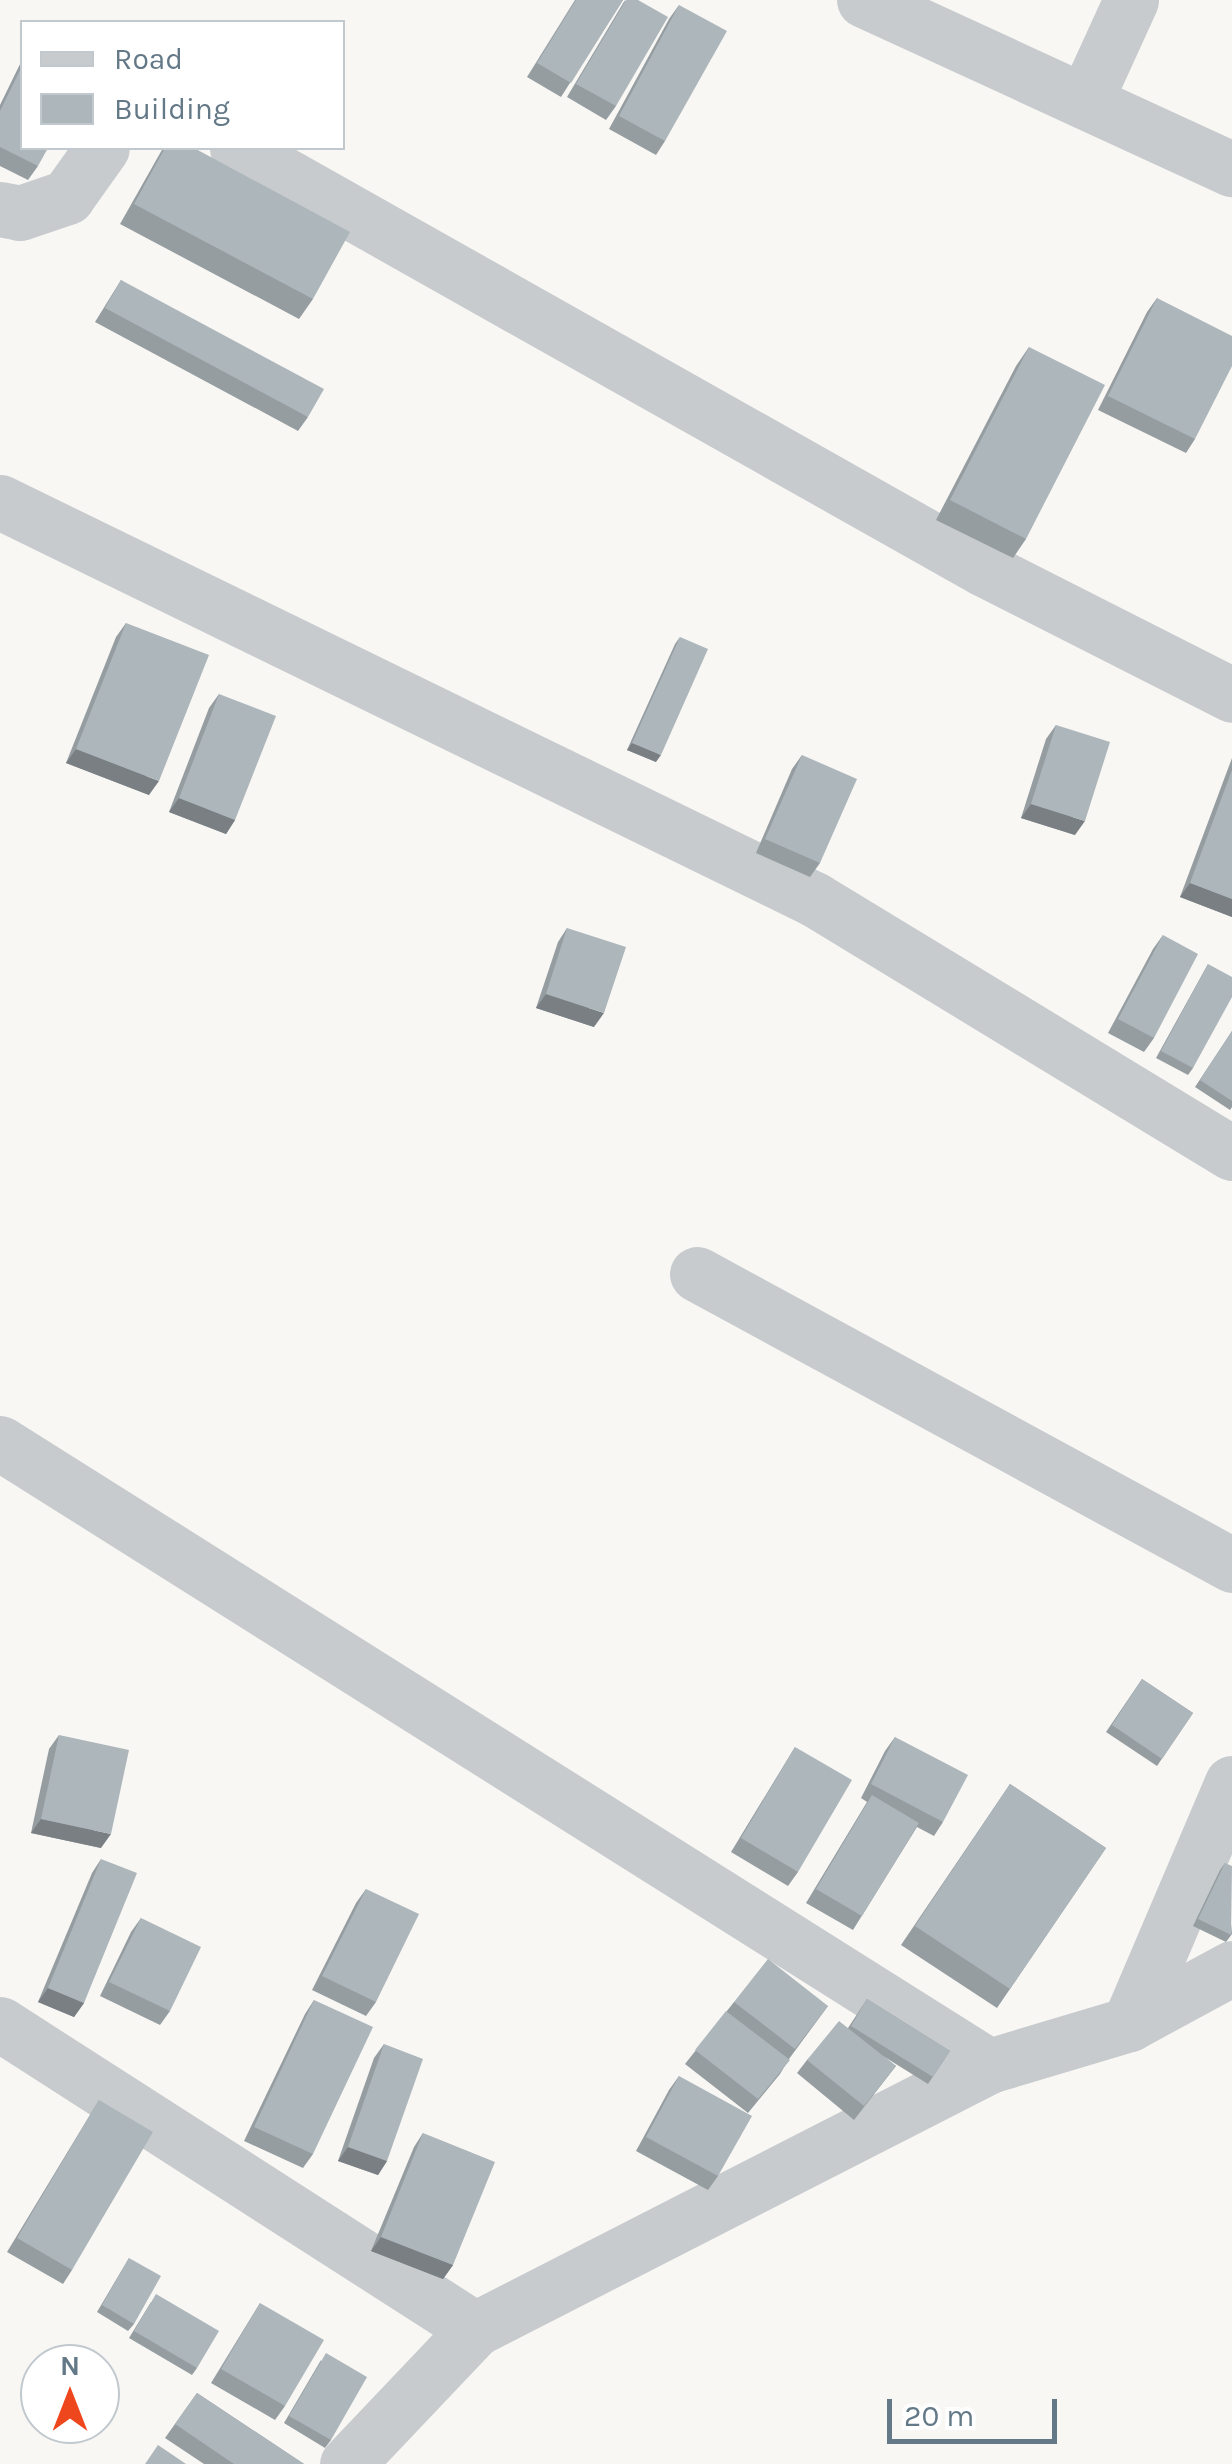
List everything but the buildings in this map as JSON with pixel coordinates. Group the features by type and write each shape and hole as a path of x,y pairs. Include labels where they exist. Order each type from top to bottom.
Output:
{"street":[{"path":"864,0 1232,169"},
{"path":"1085,101 1131,0"},
{"path":"0,209 20,214 67,197 101,150"},
{"path":"241,150 984,569 1232,695"},
{"path":"0,502 814,899 1232,1153"},
{"path":"697,1274 1232,1566"},
{"path":"0,1443 990,2066"},
{"path":"1129,2024 1232,1782"},
{"path":"348,2464 475,2329 990,2066 1129,2024 1232,1968"},
{"path":"0,2024 475,2329"}]}
